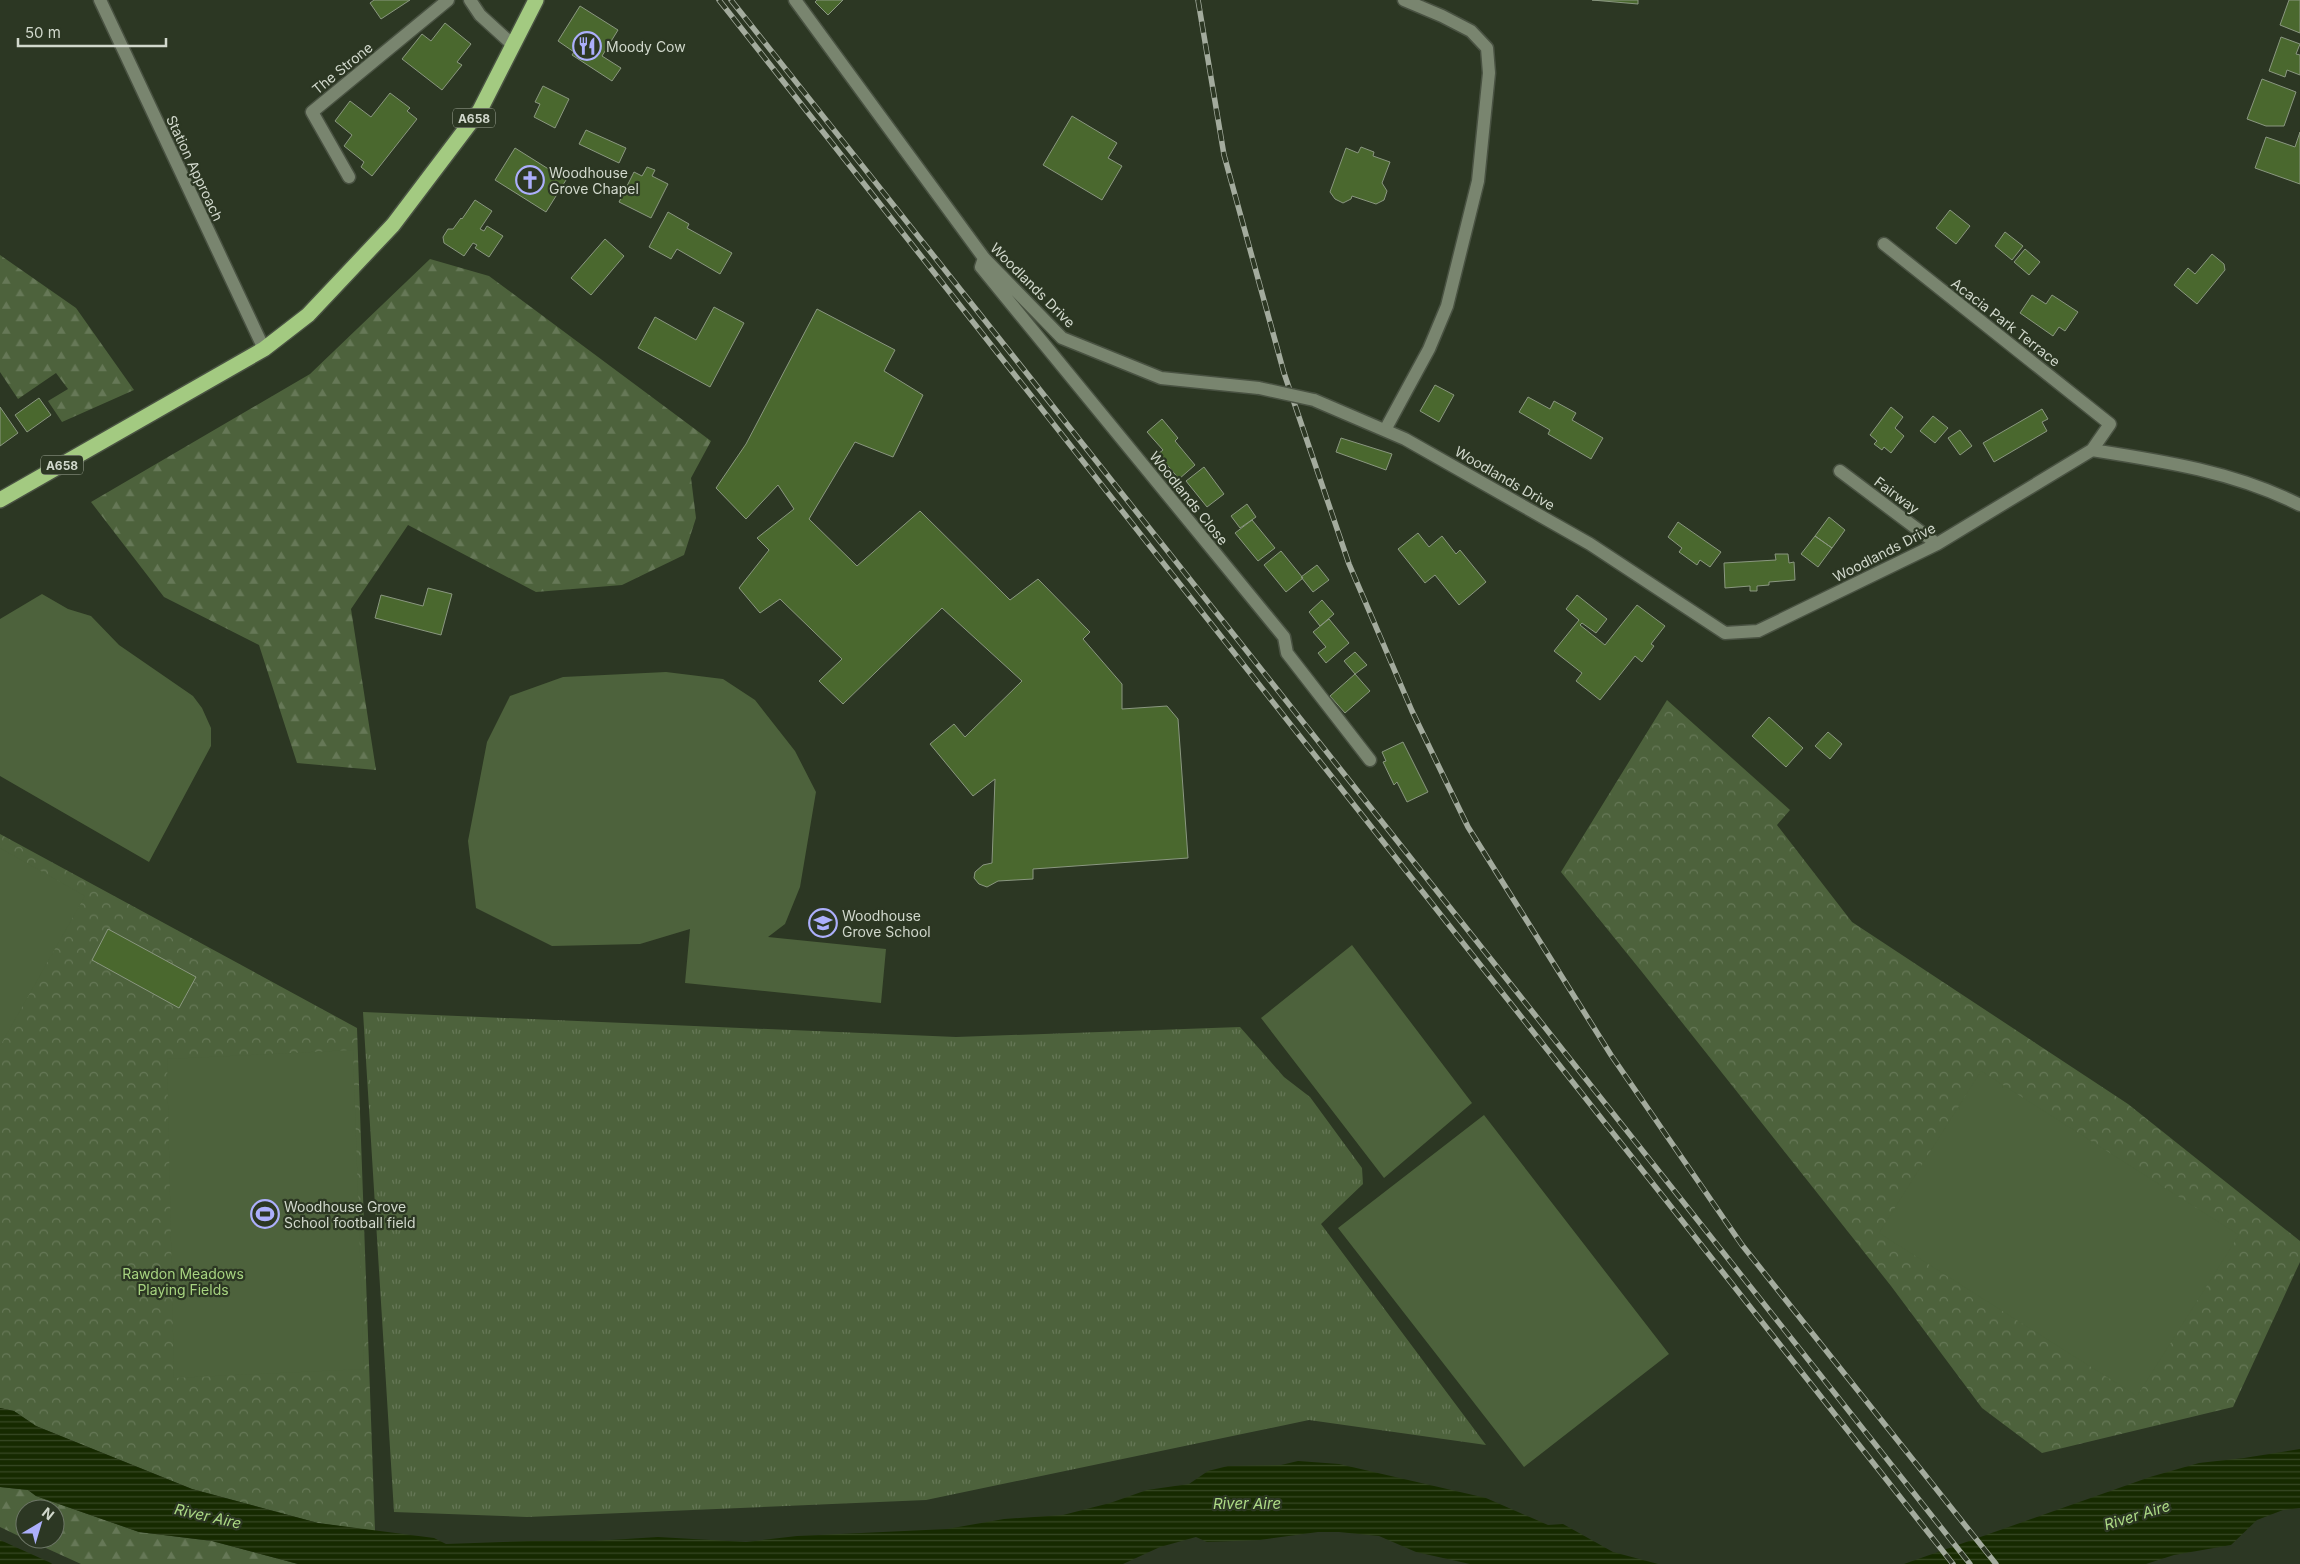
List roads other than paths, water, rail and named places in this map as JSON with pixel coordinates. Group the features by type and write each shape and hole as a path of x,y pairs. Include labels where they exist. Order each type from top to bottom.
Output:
{"highway":[{"name":"A658","path":"0,500 264,349 308,315 393,225 480,110 536,0"}],"street":[{"name":"Station Approach","path":"100,0 264,349"},
{"name":"The Strone","path":"349,177 312,112 448,0"},
{"path":"470,0 480,15 513,45"},
{"name":"Woodlands Drive","path":"796,0 984,258 1062,338 1161,378 1259,388 1314,400 1385,430 1405,439 1590,544 1725,633 1758,631 1937,544 2092,450"},
{"path":"1385,430 1429,349 1447,306 1478,181 1489,73 1486,48 1471,30 1404,0"},
{"name":"Acacia Park Terrace","path":"1884,244 2110,424 2092,450"},
{"name":"Woodlands Close","path":"984,258 981,267 1284,637 1287,653 1370,760"},
{"path":"2092,450 2189,465 2282,496 2300,505"},
{"name":"Fairway","path":"1840,471 1937,544"}],"water":[{"name":"River Aire","path":"0,1408 14,1411 36,1426 192,1489 318,1523 434,1538 446,1544 594,1541 658,1537 746,1542 797,1536 947,1529 1004,1519 1063,1515 1110,1503 1147,1490 1189,1484 1208,1471 1228,1466 1281,1465 1298,1461 1339,1464 1486,1498 1548,1525 1563,1524 1613,1552 1658,1564 1470,1564 1416,1552 1379,1536 1318,1532 1260,1540 1207,1542 1196,1537 1160,1547 1123,1564 298,1564 212,1541 139,1532 65,1506 65,1499 45,1499 28,1490 0,1487"},
{"name":"River Aire","path":"2300,1449 2300,1508 2283,1510 2257,1520 2231,1545 2174,1555 2146,1564 1904,1564 2150,1477 2199,1463"},
{"path":"0,1540 15,1547 15,1549 20,1549 52,1564 0,1564"}],"railway":[{"path":"719,0 1953,1564"},
{"path":"731,0 1970,1564"},
{"path":"1198,0 1224,155 1284,373 1349,564 1412,711 1468,827 1611,1055 1742,1245 1996,1564"}],"place":[{"name":"Moody Cow","path":"587,46"},
{"name":"Woodhouse Grove Chapel","path":"530,180"},
{"name":"Woodhouse Grove School","path":"823,923"},
{"name":"Woodhouse Grove School football field","path":"265,1214"}],"park label":[{"name":"Rawdon Meadows Playing Fields","path":"183,1282"}]}
